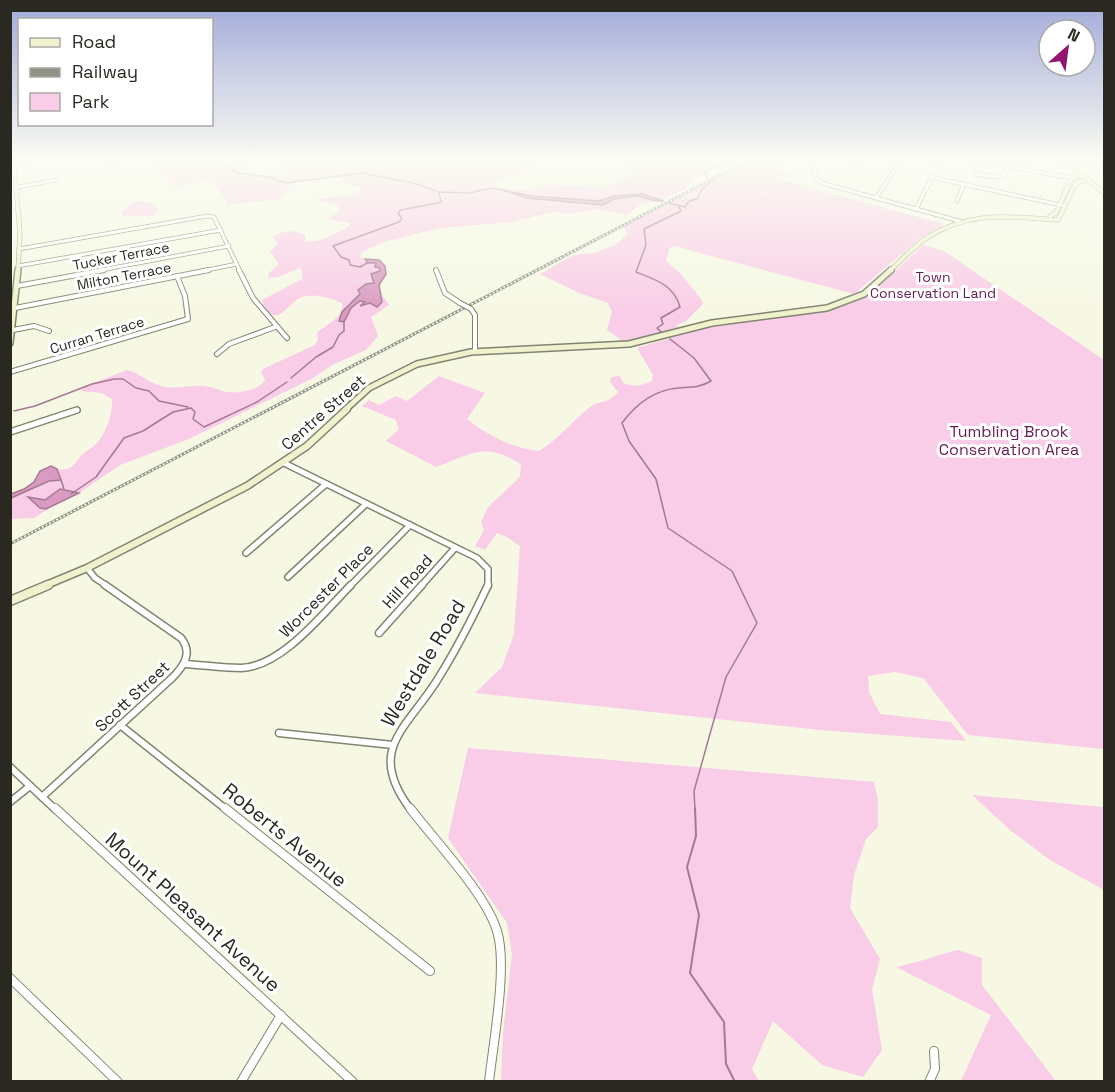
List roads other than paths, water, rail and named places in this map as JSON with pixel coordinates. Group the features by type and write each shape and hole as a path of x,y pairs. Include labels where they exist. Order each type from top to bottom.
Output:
{"main road":[{"path":"10,343 18,279 19,212"},
{"path":"1050,218 1056,212"},
{"name":"Centre Street","path":"10,601 87,568 235,493 284,463 316,438 356,399 381,381 426,361 475,352 629,344 707,324 816,310 867,292 928,237 959,221 983,217 1058,220 1062,212"}],"street":[{"path":"929,212 959,221"},
{"path":"10,249 211,216 216,220 254,298 275,327 287,338"},
{"path":"18,266 221,230"},
{"name":"Tucker Terrace","path":"17,286 229,246"},
{"name":"Milton Terrace","path":"15,308 237,264"},
{"path":"436,269 445,293 471,309 475,315 475,352"},
{"name":"Curran Terrace","path":"10,372 190,318 186,296 177,276"},
{"path":"10,280 18,279"},
{"path":"13,330 34,326 49,331"},
{"path":"217,354 229,344 275,327"},
{"path":"10,432 77,410"},
{"name":"Westdale Road","path":"284,463 486,564 490,571 489,583 436,682 405,721 393,745 391,768 397,789 482,901 498,933 501,970 489,1082"},
{"path":"246,553 326,484"},
{"path":"288,577 366,504"},
{"name":"Worcester Place","path":"184,664 242,668 254,666 279,654 300,637 410,525"},
{"name":"Hill Road","path":"379,633 455,548"},
{"name":"Scott Street","path":"42,797 184,664 188,650 181,638 95,578 87,568"},
{"name":"Roberts Avenue","path":"120,725 430,971"},
{"path":"279,733 393,745"},
{"name":"Mount Pleasant Avenue","path":"10,767 353,1082"},
{"path":"10,802 30,786"},
{"path":"10,978 118,1082"},
{"path":"241,1082 280,1015"},
{"path":"929,1082 936,1069 934,1051"}],"waterway":[{"path":"367,263 360,267 350,265 349,260 341,257 333,246 399,222 402,219 399,212"},
{"path":"662,333 657,328 663,324 661,318 680,307 669,288 636,272 646,245 644,229 679,212"},
{"path":"291,378 316,357 333,347 339,335 344,331 344,321"},
{"path":"670,339 694,358 711,381 699,386 669,389 653,395 633,410 622,423 629,441 656,479 668,528 732,571 757,623 726,677 694,791 695,810"},
{"path":"14,411 35,406 92,384 114,379 123,379 136,388 149,391 159,401 188,407"},
{"path":"71,494 96,477 124,438 143,431 173,412 191,408 195,412 193,419 204,427 257,402 287,382"},
{"path":"61,480 64,489"},
{"path":"695,808 696,836 687,867 699,915 690,973 724,1022 726,1064 735,1082"}],"railway":[{"path":"10,544 649,212"}],"park label":[{"name":"Town Conservation Land","path":"933,286"},
{"name":"Tumbling Brook Conservation Area","path":"1009,440"}]}
